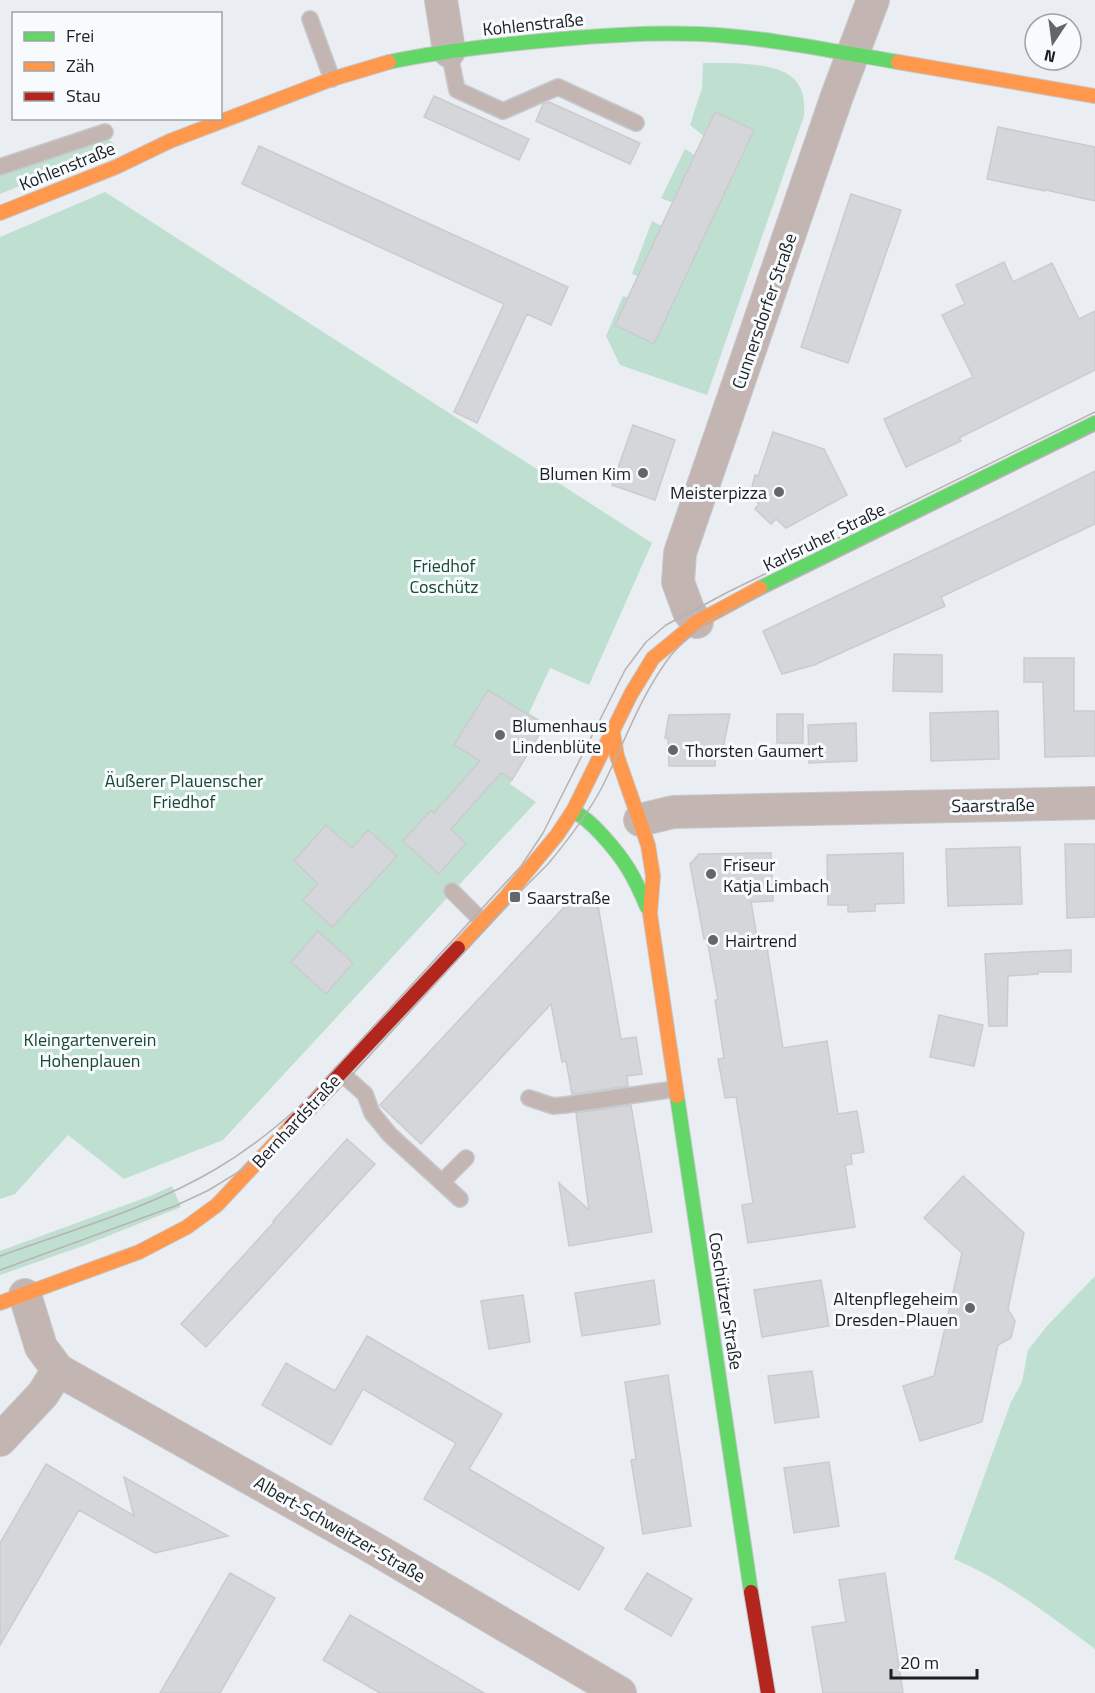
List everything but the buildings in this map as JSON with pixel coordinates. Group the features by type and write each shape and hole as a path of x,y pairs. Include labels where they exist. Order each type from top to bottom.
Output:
{"street":[{"path":"441,0 449,51"},
{"name":"Cunnersdorfer Straße","path":"697,622 689,612 678,582 680,553 851,54 873,0"},
{"name":"Kohlenstraße","path":"0,213 116,167 170,141 332,79 391,62 449,51 523,42 612,35 698,34 770,40 1095,96"},
{"name":"Karlsruher Straße","path":"613,733 631,694 653,658 697,622 752,592 1095,423"},
{"name":"Bernhardstraße","path":"57,1370 13,1299 171,1239 200,1221 217,1206 483,921 557,835 573,811 613,733"},
{"name":"Coschützer Straße","path":"613,733 616,756 648,845 653,876 650,914 768,1693"},
{"name":"Saarstraße","path":"640,820 673,812 1095,803"},
{"name":"Coschützer Straße","path":"573,811 585,817 623,858 635,878 650,914"},
{"path":"0,1440 43,1394 57,1370"},
{"name":"Albert-Schweitzer-Straße","path":"57,1370 360,1540 620,1693"}],"lane":[{"path":"310,19 332,79"},
{"path":"449,51 457,90 503,111 558,87 636,123"},
{"path":"0,167 105,132"},
{"path":"452,891 483,921"},
{"path":"341,1073 365,1094 372,1113 390,1135 460,1199"},
{"path":"529,1098 554,1106 675,1089"},
{"path":"442,1182 466,1158"}],"green space":[{"path":"703,63 752,64 778,69 788,74 798,84 804,106 804,116 707,395 620,365 606,336 623,296 628,298 615,325 653,343 704,136 690,125 702,88"},
{"path":"109,140 117,146 0,194 0,171 38,163"},
{"path":"685,149 695,155 673,203 661,198"},
{"path":"105,192 652,543 589,685 550,668 529,713 546,724 510,784 536,802 223,1140 124,1179 68,1135 15,1194 0,1199 0,237"},
{"path":"652,221 662,226 638,276 632,274"},
{"path":"172,1186 181,1207 83,1246 0,1275 0,1251"},
{"path":"1095,1276 1095,1649 1010,1588 954,1559 1011,1402 1022,1382 1028,1350 1046,1327"}],"tram line":[{"path":"0,1256 138,1207 191,1183 250,1146 303,1103 521,866 543,833 625,670 646,642 666,625 728,592 1095,412"},
{"path":"0,1270 175,1206 209,1190 261,1158 311,1118 563,846 601,789 656,677 675,651 708,621 1095,431"}],"traffic: fast":[{"path":"389,62 519,43 665,33 749,38 898,62"},
{"path":"760,588 1095,423"},
{"path":"573,811 592,825 617,852 633,877 647,907"},
{"path":"677,1096 751,1592"}],"traffic: slow":[{"path":"0,213 116,167 170,141 332,79 389,62"},
{"path":"898,62 1095,96"},
{"path":"458,948 505,898 557,835 573,811 631,694 653,658 697,622 760,588"},
{"path":"613,733 617,756 648,845 653,876 650,914 677,1096"},
{"path":"0,1303 139,1252 187,1227 217,1205 291,1126"}],"traffic: jam":[{"path":"291,1126 458,948"},
{"path":"751,1592 768,1693"}],"place":[{"name":"Blumen Kim","path":"643,473"},
{"name":"Meisterpizza","path":"779,492"},
{"name":"Blumenhaus Lindenblüte","path":"500,735"},
{"name":"Thorsten Gaumert","path":"673,750"},
{"name":"Friseur Katja Limbach","path":"711,874"},
{"name":"Saarstraße","path":"515,897"},
{"name":"Hairtrend","path":"713,940"},
{"name":"Altenpflegeheim Dresden-Plauen","path":"970,1308"}],"park label":[{"name":"Friedhof Coschütz","path":"444,575"},
{"name":"Äußerer Plauenscher Friedhof","path":"184,790"},
{"name":"Kleingartenverein Hohenplauen","path":"90,1049"}]}
